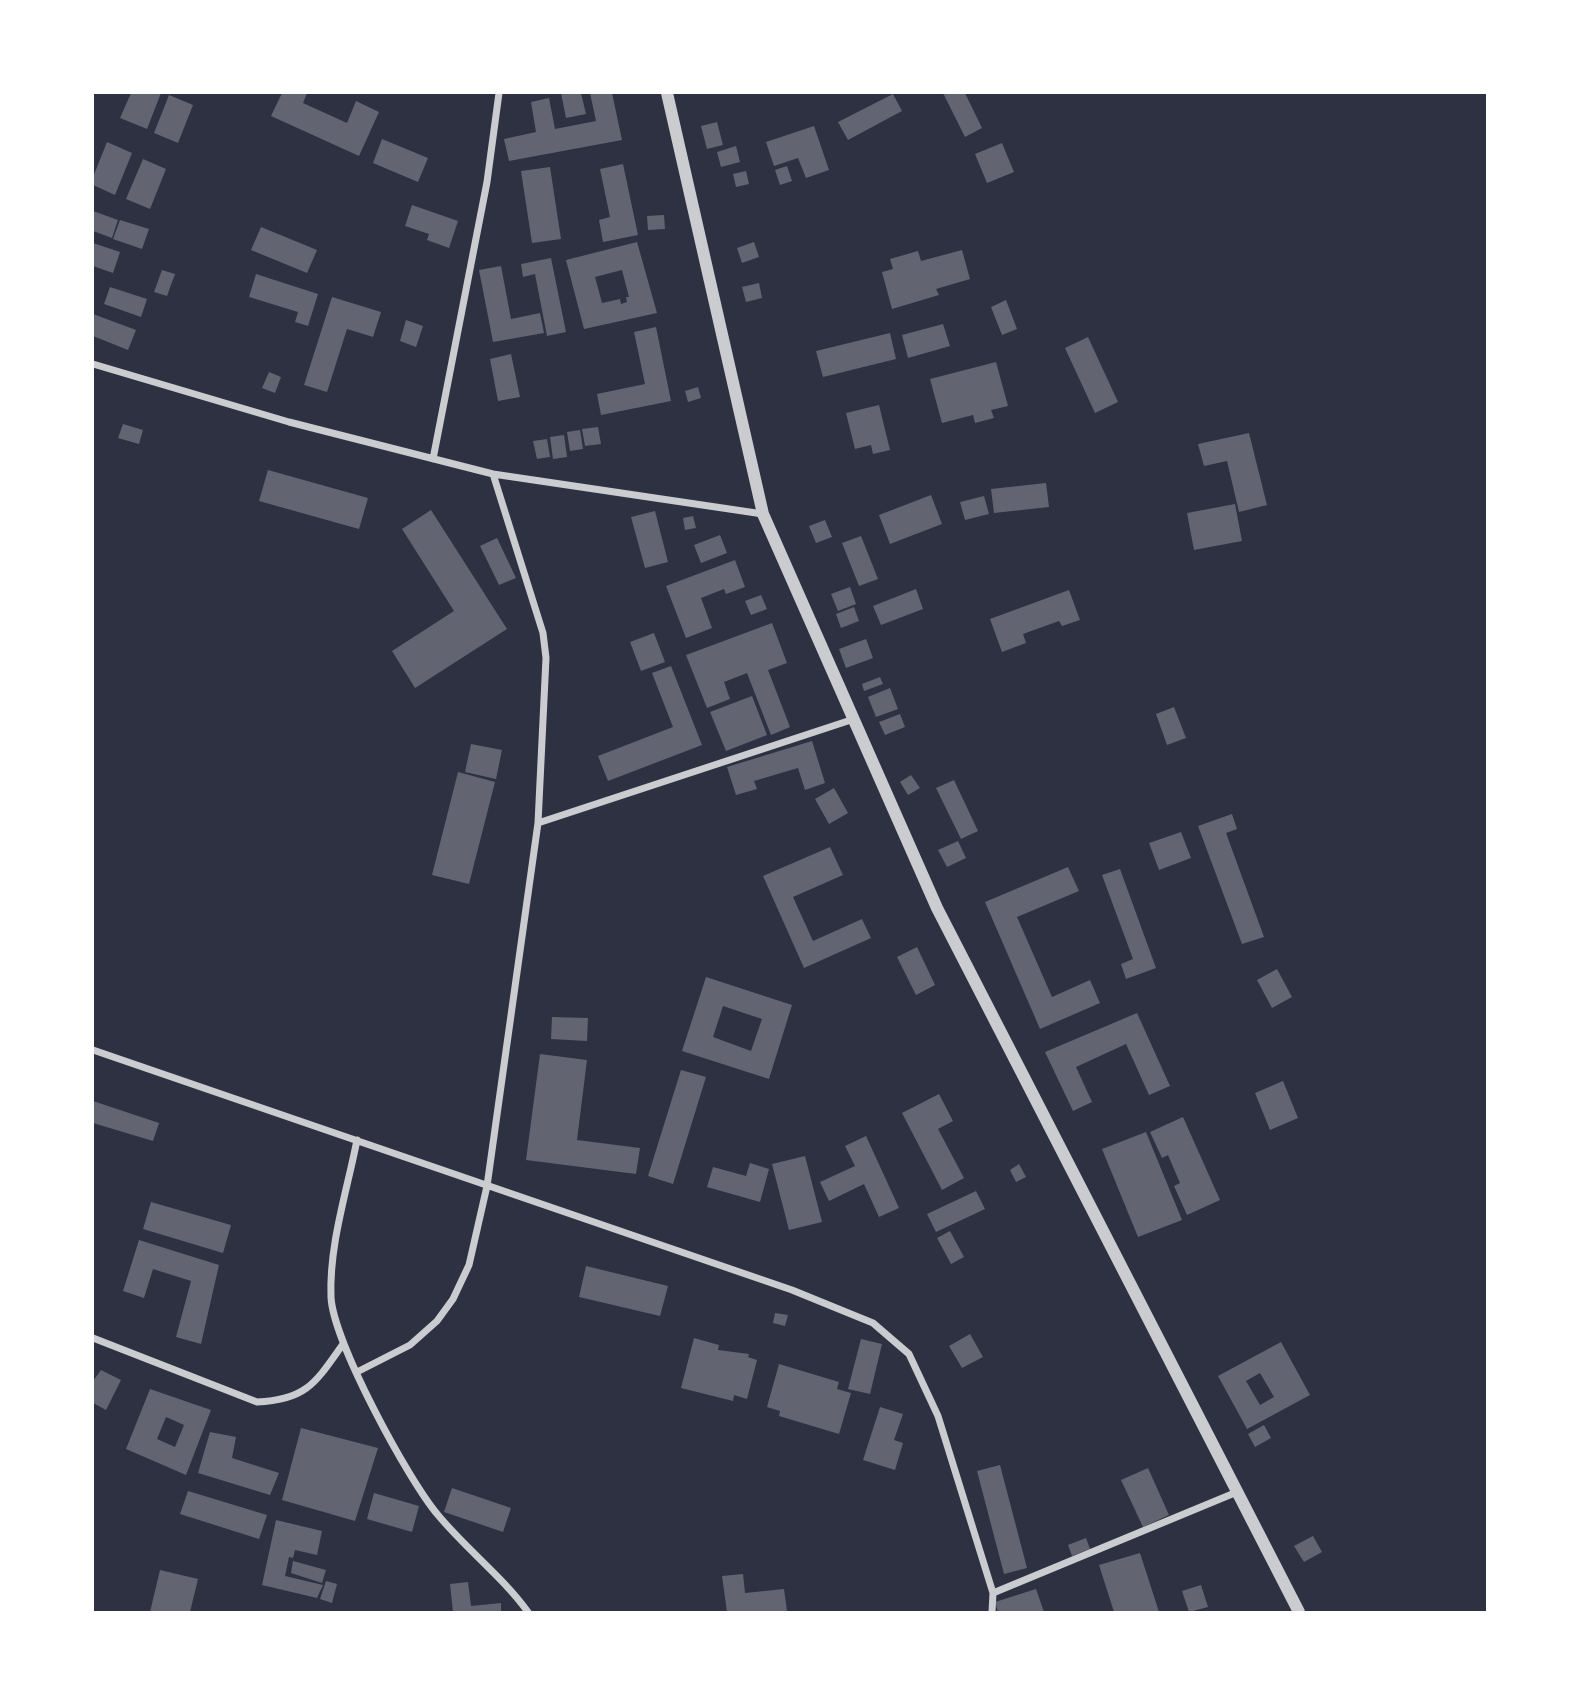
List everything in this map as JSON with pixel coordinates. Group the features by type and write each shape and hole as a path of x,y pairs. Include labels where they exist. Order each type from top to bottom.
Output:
{"street":[{"path":"433,458 487,181 499,93"},
{"path":"667,93 763,514 937,908 1299,1612"},
{"path":"93,364 289,422 493,474 763,514"},
{"path":"358,1372 410,1345 437,1321 453,1299 469,1265 487,1186 538,822 546,670 543,633 493,474"},
{"path":"538,822 853,719"},
{"path":"93,1050 792,1290 873,1323 909,1354 938,1416 993,1593 992,1612"},
{"path":"357,1140 335,1245 331,1298 343,1343 415,1486 438,1516 528,1612"},
{"path":"93,1338 257,1402 283,1401 303,1393 315,1383 343,1343"},
{"path":"993,1593 1237,1492"}],"building":[{"path":"131,93 161,93 147,129 120,118"},
{"path":"282,93 307,93 303,103 347,123 356,101 379,112 359,156 271,116"},
{"path":"561,93 581,93 586,114 566,118"},
{"path":"590,93 612,93 622,140 509,161 504,139 536,132 531,102 549,98 555,129 596,121"},
{"path":"943,93 965,93 982,128 965,137"},
{"path":"893,94 902,111 848,140 838,122"},
{"path":"169,95 193,105 178,143 154,133"},
{"path":"717,122 723,145 707,149 701,126"},
{"path":"814,126 829,170 806,178 798,158 774,166 766,142"},
{"path":"382,139 428,158 418,182 373,163"},
{"path":"107,142 132,153 115,195 93,185 93,177"},
{"path":"1002,143 1014,172 987,183 975,154"},
{"path":"736,146 740,162 721,167 717,152"},
{"path":"143,159 166,169 150,209 126,199"},
{"path":"623,164 638,235 603,242 599,220 610,217 600,169"},
{"path":"787,166 792,181 780,185 775,170"},
{"path":"550,167 561,239 532,243 521,171"},
{"path":"746,171 749,184 736,187 733,174"},
{"path":"412,205 458,221 449,248 427,240 429,234 405,226"},
{"path":"93,211 118,220 112,238 93,231"},
{"path":"664,215 665,229 648,230 647,216"},
{"path":"120,220 149,229 142,249 113,239"},
{"path":"261,227 317,250 307,273 251,250"},
{"path":"637,242 657,313 584,329 566,260","holes":["622,270 629,297 626,297 627,302 621,304 620,299 602,303 595,277"]},
{"path":"754,242 759,257 742,263 737,248"},
{"path":"93,243 120,252 113,273 93,266"},
{"path":"962,250 970,279 936,289 939,295 892,309 882,272 893,269 890,259 918,251 921,261"},
{"path":"551,258 566,332 547,336 535,274 523,277 521,264"},
{"path":"501,266 511,319 540,313 544,333 493,342 479,270"},
{"path":"162,270 175,274 167,296 154,292"},
{"path":"256,274 318,294 308,326 295,322 298,312 249,297"},
{"path":"759,283 762,298 746,302 742,287"},
{"path":"110,287 147,299 141,317 104,304"},
{"path":"332,297 381,312 373,337 347,329 327,392 304,385"},
{"path":"1006,300 1017,329 1002,335 991,307"},
{"path":"93,314 136,330 128,350 93,336"},
{"path":"406,320 423,326 416,347 400,341"},
{"path":"943,324 950,346 908,358 902,335"},
{"path":"656,327 671,401 601,415 597,394 645,384 634,332"},
{"path":"890,333 896,359 823,377 816,351"},
{"path":"1088,337 1118,402 1095,413 1065,348"},
{"path":"511,354 520,397 498,401 490,359"},
{"path":"996,362 1008,406 991,410 994,418 975,423 973,415 942,423 930,379"},
{"path":"269,372 281,377 275,393 262,388"},
{"path":"698,387 701,398 688,402 685,391"},
{"path":"879,405 890,450 873,454 871,445 855,449 846,413"},
{"path":"123,424 143,430 139,444 118,438"},
{"path":"598,427 601,444 585,446 582,429"},
{"path":"580,430 583,449 570,451 567,432"},
{"path":"1249,433 1267,505 1239,512 1227,461 1204,466 1198,444"},
{"path":"564,435 567,457 553,459 550,437"},
{"path":"547,439 550,457 537,459 533,441"},
{"path":"268,470 368,498 359,529 259,501"},
{"path":"1046,483 1049,507 994,513 991,489"},
{"path":"931,495 942,524 890,544 879,515"},
{"path":"984,496 989,514 965,520 960,502"},
{"path":"1235,504 1242,541 1194,550 1187,513"},
{"path":"431,510 507,629 415,688 392,651 454,611 402,529"},
{"path":"655,511 668,562 645,568 631,517"},
{"path":"693,516 696,528 685,530 683,518"},
{"path":"825,520 832,537 816,543 809,526"},
{"path":"720,535 727,553 701,563 694,545"},
{"path":"861,536 878,579 859,586 842,543"},
{"path":"497,538 516,578 499,585 480,546"},
{"path":"735,560 745,587 726,594 724,589 701,598 712,628 686,638 666,586"},
{"path":"850,587 856,604 838,611 831,594"},
{"path":"916,589 923,609 881,625 873,606"},
{"path":"1069,590 1080,620 1062,626 1059,621 1023,634 1026,643 1002,652 990,619"},
{"path":"761,595 767,609 751,615 745,601"},
{"path":"854,607 859,621 841,628 836,614"},
{"path":"772,623 787,663 768,670 790,727 771,735 747,673 724,682 730,699 707,708 686,655"},
{"path":"654,633 665,662 641,671 630,642"},
{"path":"866,639 873,658 846,668 839,649"},
{"path":"671,666 702,745 608,781 598,756 673,727 652,673"},
{"path":"880,677 883,684 864,691 862,684"},
{"path":"890,688 898,709 876,717 868,697"},
{"path":"752,696 767,735 726,751 710,712"},
{"path":"1174,707 1186,738 1167,745 1156,714"},
{"path":"900,714 905,727 885,735 879,722"},
{"path":"812,741 825,783 805,790 798,768 754,781 757,789 736,795 727,767"},
{"path":"471,744 502,750 496,779 465,772"},
{"path":"458,772 495,782 469,884 432,875"},
{"path":"911,775 920,788 908,795 900,782"},
{"path":"954,780 978,831 961,839 936,788"},
{"path":"834,788 848,813 829,824 815,799"},
{"path":"1232,814 1237,829 1226,833 1264,937 1242,944 1198,826"},
{"path":"1181,832 1191,858 1159,870 1149,843"},
{"path":"958,841 966,858 947,867 938,850"},
{"path":"830,847 843,875 793,897 813,941 862,919 871,938 804,968 763,876"},
{"path":"1068,867 1079,891 1017,917 1052,997 1090,980 1100,1003 1040,1029 985,902"},
{"path":"1120,869 1156,968 1126,979 1121,964 1133,959 1102,875"},
{"path":"917,947 935,985 916,995 897,957"},
{"path":"1277,969 1292,997 1272,1008 1257,980"},
{"path":"706,977 792,1005 769,1079 682,1051","holes":["723,1006 762,1019 751,1051 713,1037"]},
{"path":"1137,1013 1170,1086 1149,1095 1126,1044 1076,1067 1092,1102 1073,1111 1045,1052"},
{"path":"552,1017 588,1018 587,1041 551,1039"},
{"path":"540,1054 587,1060 577,1140 640,1148 636,1174 526,1160"},
{"path":"681,1070 706,1077 673,1184 648,1176"},
{"path":"1283,1081 1298,1118 1270,1130 1255,1093"},
{"path":"939,1094 953,1121 938,1129 964,1178 942,1190 902,1113"},
{"path":"93,1101 159,1123 153,1141 93,1123"},
{"path":"1183,1117 1220,1200 1187,1215 1174,1186 1180,1183 1168,1155 1162,1158 1150,1132"},
{"path":"1146,1132 1182,1220 1138,1237 1102,1149"},
{"path":"866,1136 899,1208 879,1217 864,1184 829,1201 820,1182 855,1166 845,1146"},
{"path":"805,1156 822,1222 789,1230 772,1164"},
{"path":"750,1163 769,1169 760,1202 707,1187 713,1167 746,1176"},
{"path":"1019,1164 1026,1177 1016,1182 1010,1170"},
{"path":"976,1191 985,1209 936,1232 927,1214"},
{"path":"151,1202 231,1225 223,1253 143,1229"},
{"path":"950,1231 964,1257 951,1264 937,1238"},
{"path":"139,1240 219,1265 201,1344 176,1337 191,1281 153,1269 144,1298 123,1291"},
{"path":"586,1266 668,1286 660,1316 579,1297"},
{"path":"775,1313 788,1315 785,1326 773,1323"},
{"path":"970,1334 983,1357 962,1368 949,1346"},
{"path":"694,1338 719,1345 718,1350 749,1354 748,1357 757,1360 747,1399 734,1395 733,1401 681,1388"},
{"path":"861,1339 882,1344 870,1394 848,1389"},
{"path":"1281,1342 1310,1395 1247,1429 1218,1376","holes":["1260,1373 1274,1397 1260,1405 1246,1381"]},
{"path":"779,1364 839,1382 837,1389 851,1393 839,1434 779,1416 780,1411 767,1407"},
{"path":"101,1370 121,1380 106,1410 93,1403 93,1381"},
{"path":"150,1389 211,1410 186,1475 126,1449","holes":["166,1417 184,1425 175,1447 157,1439"]},
{"path":"880,1407 903,1414 894,1440 903,1443 895,1470 863,1460"},
{"path":"1264,1425 1271,1438 1255,1447 1248,1434"},
{"path":"301,1428 378,1448 355,1521 282,1500"},
{"path":"210,1432 236,1437 232,1458 279,1473 270,1495 198,1473"},
{"path":"1000,1465 1027,1568 1004,1574 977,1471"},
{"path":"1148,1468 1169,1515 1143,1527 1121,1480"},
{"path":"452,1488 511,1508 503,1532 444,1512"},
{"path":"188,1491 267,1515 259,1539 180,1514"},
{"path":"374,1493 419,1506 412,1532 367,1519"},
{"path":"276,1520 322,1531 317,1555 295,1550 293,1558 289,1557 285,1576 323,1585 317,1598 262,1585"},
{"path":"1313,1536 1322,1552 1304,1562 1294,1546"},
{"path":"1086,1538 1090,1549 1072,1556 1068,1545"},
{"path":"1140,1553 1159,1612 1114,1612 1099,1565"},
{"path":"293,1561 326,1570 322,1583 291,1573"},
{"path":"160,1570 198,1579 190,1612 150,1612"},
{"path":"743,1574 745,1593 784,1589 787,1611 727,1612 722,1576"},
{"path":"326,1581 337,1584 332,1603 320,1599"},
{"path":"468,1582 471,1606 501,1603 501,1612 453,1612 450,1584"},
{"path":"1201,1585 1208,1607 1189,1612 1182,1591"},
{"path":"1036,1589 1044,1612 998,1612 995,1602"}]}
